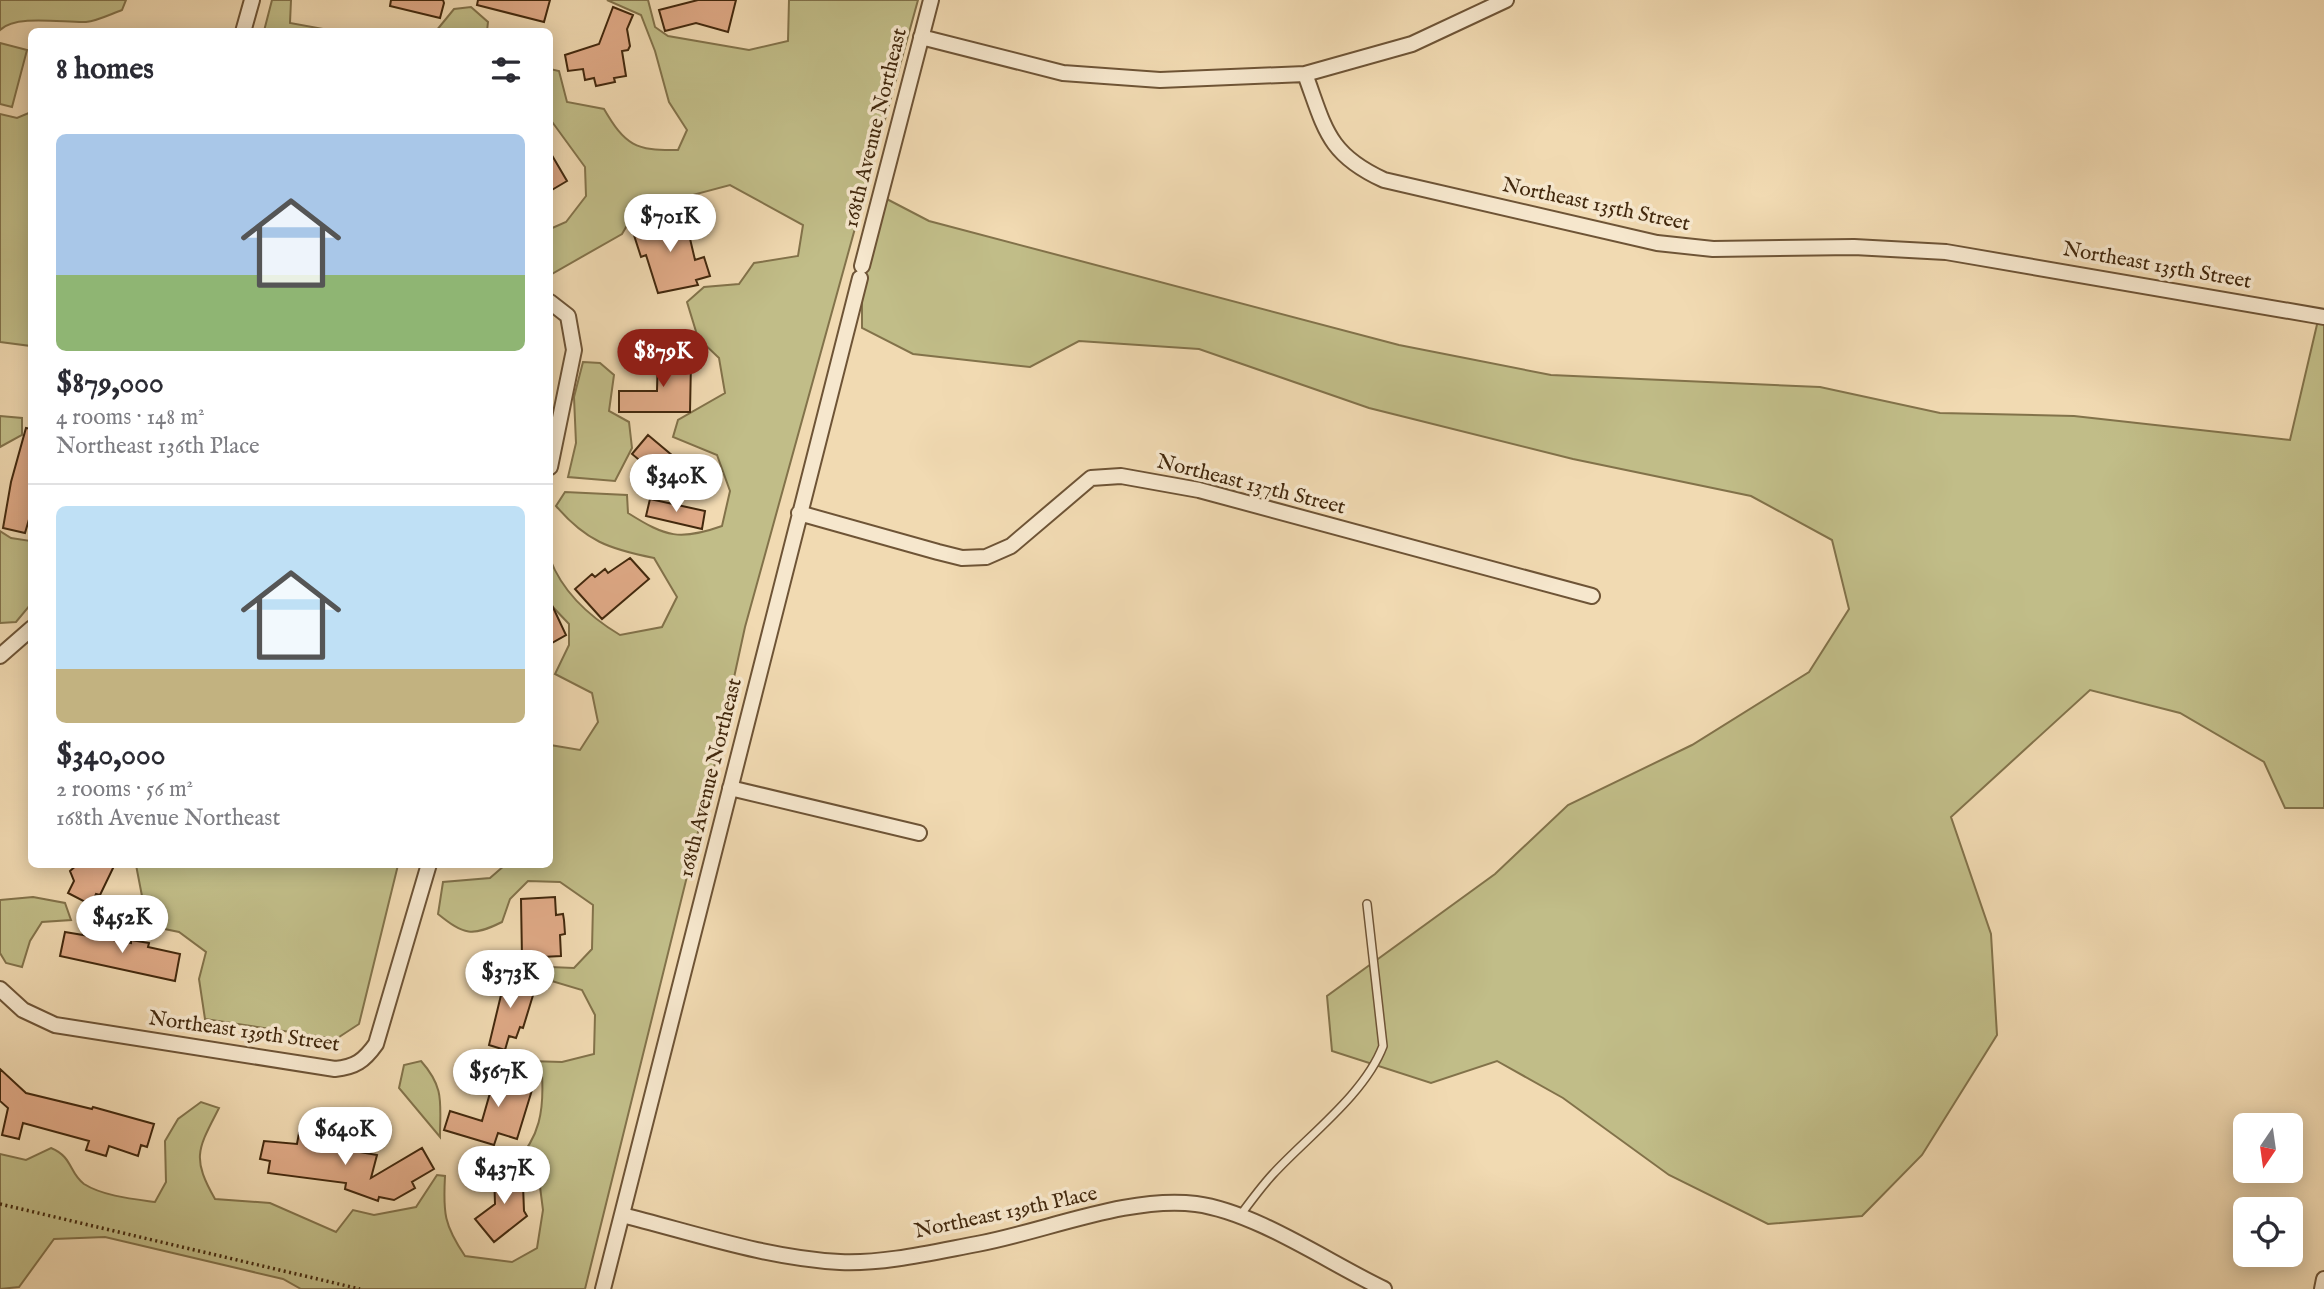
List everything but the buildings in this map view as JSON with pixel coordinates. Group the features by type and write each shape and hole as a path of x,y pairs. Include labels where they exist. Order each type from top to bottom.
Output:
{"street":[{"path":"244,28 252,0"},
{"name":"168th Avenue Northeast","path":"603,1289 931,0"},
{"path":"921,37 1063,73 1160,80 1305,74 1412,44 1506,0"},
{"name":"Northeast 135th Street","path":"1305,74 1328,135 1342,155 1360,169 1384,180 1657,243 1713,249 1854,247 1946,252 2324,317"},
{"path":"553,304 568,316 574,350 553,452"},
{"name":"Northeast 137th Street","path":"799,513 962,558 986,557 1011,546 1091,478 1121,477 1199,489 1592,596"},
{"path":"0,656 28,632"},
{"path":"730,788 919,833"},
{"name":"Northeast 139th Street","path":"1,991 23,1010 55,1025 335,1069 354,1067 367,1057 376,1044 428,868"},
{"name":"Northeast 139th Place","path":"622,1215 793,1258 844,1262 979,1244 1092,1216 1157,1204 1197,1204 1257,1223 1384,1289"},
{"path":"2322,1289 2324,1279"}],"lane":[{"path":"1239,1217 1271,1176 1362,1083 1377,1062 1382,1046 1367,904"}],"path":[{"path":"0,1204 360,1289"}],"shaded area":[{"path":"0,0 126,0 122,10 99,19 77,22 17,22 0,30"},
{"path":"272,0 291,0 290,23 318,28 265,28"},
{"path":"607,0 648,0 655,27 668,36 749,50 788,41 789,0 918,0 745,627 718,751 585,1289 301,1289 283,1279 105,1237 54,1239 19,1287 0,1289 0,1154 26,1160 51,1148 67,1160 84,1184 118,1196 155,1202 166,1182 165,1141 178,1119 201,1102 219,1108 200,1153 203,1173 215,1199 270,1203 336,1232 353,1210 374,1215 416,1207 437,1175 445,1176 446,1218 465,1256 512,1262 537,1248 543,1210 539,1179 515,1163 535,1133 541,1111 542,1075 527,1068 529,1061 562,1062 594,1054 595,1015 582,990 525,973 526,966 574,968 592,949 593,905 560,882 528,881 510,899 502,922 483,930 468,932 438,914 443,882 490,878 502,868 553,868 553,746 580,750 598,722 592,693 555,674 569,645 569,624 553,607 553,565 562,583 579,603 620,635 662,627 677,597 654,558 599,542 578,528 556,506 565,492 627,495 628,513 663,532 695,534 722,526 730,491 717,455 673,437 678,420 725,393 719,358 698,338 687,302 704,287 739,284 754,263 798,256 803,225 730,185 636,210 622,234 553,273 553,228 566,222 586,196 585,167 553,123 553,70 559,71 567,102 604,109 618,131 641,147 678,150 687,130 669,102 655,51 641,15"},
{"path":"471,7 488,22 487,28 438,28 454,9"},
{"path":"0,43 27,50 12,107 0,104"},
{"path":"28,113 28,346 0,342 0,114 17,118"},
{"path":"881,196 929,221 1399,345 1551,375 1820,387 1940,413 2074,416 2290,440 2319,316 2324,317 2324,808 2285,808 2264,762 2180,713 2090,690 1951,817 1991,934 1997,1035 1922,1155 1862,1216 1768,1224 1669,1175 1563,1098 1497,1061 1431,1083 1332,1051 1327,996 1495,874 1568,805 1692,745 1809,672 1849,609 1832,540 1751,496 1573,459 1369,408 1199,349 1079,341 1030,367 913,354 862,328 862,266"},
{"path":"583,362 600,363 614,375 609,411 629,422 632,448 615,481 568,477 576,443 574,397"},
{"path":"0,416 22,418 22,435 0,447"},
{"path":"0,531 11,538 28,541 28,608 16,622 0,623"},
{"path":"137,868 397,868 359,1024 336,1039 205,1019 199,979 206,952 179,932 126,921 116,900 142,896"},
{"path":"33,897 65,903 71,920 42,922 30,941 22,967 6,963 0,953 0,900"},
{"path":"421,1061 434,1079 440,1096 440,1137 399,1088 404,1065"}]}
